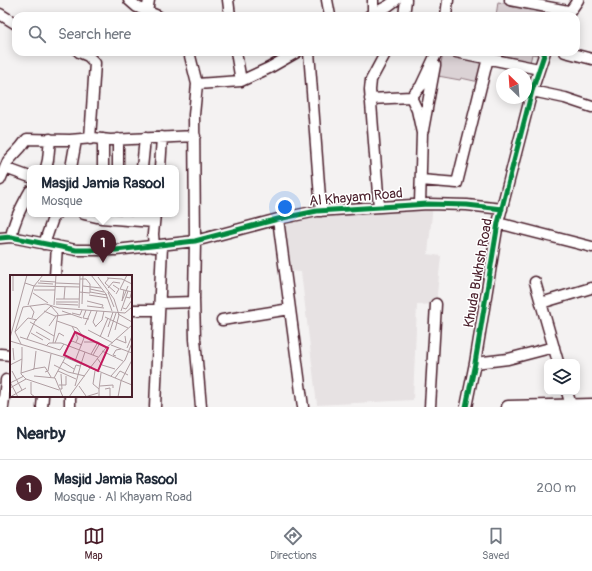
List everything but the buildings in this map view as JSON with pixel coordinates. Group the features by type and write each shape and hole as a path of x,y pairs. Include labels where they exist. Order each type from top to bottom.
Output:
{"main road":[{"path":"508,407 592,405"}],"street":[{"path":"129,0 137,7 147,12 149,0"},
{"path":"228,0 230,12"},
{"path":"327,0 329,12"},
{"path":"372,12 373,0"},
{"path":"377,12 396,0"},
{"path":"404,12 406,0"},
{"path":"446,12 448,0"},
{"path":"510,0 525,1 564,12"},
{"path":"568,12 578,0"},
{"path":"0,14 12,22"},
{"path":"88,56 95,63 90,139"},
{"path":"190,56 196,84 194,115 194,302 195,339 201,407"},
{"path":"237,56 240,81"},
{"path":"196,84 240,81 269,68 290,56"},
{"path":"309,56 321,211"},
{"path":"379,207 370,90 371,80 384,56"},
{"path":"370,99 411,97 421,86 436,56"},
{"path":"420,204 422,133 437,56"},
{"path":"477,56 539,69"},
{"name":"Khuda Bukhsh Road","path":"532,91 544,56"},
{"path":"577,56 592,59"},
{"path":"420,180 458,183 488,58"},
{"path":"532,91 565,98 592,108"},
{"path":"411,97 417,110 422,133"},
{"name":"Khuda Bukhsh Road","path":"466,407 475,363 498,223 529,104"},
{"path":"0,180 8,161 27,138 76,140 195,136"},
{"path":"160,165 162,137"},
{"path":"142,165 145,138"},
{"path":"47,165 50,139"},
{"path":"103,139 103,165"},
{"path":"118,139 118,165"},
{"path":"72,165 76,140"},
{"path":"5,168 27,176"},
{"path":"11,237 13,226 20,207 27,196"},
{"name":"Al Khayam Road","path":"0,238 11,237 76,250 116,250 195,241 278,220 321,211 420,204 467,205 502,209"},
{"path":"44,244 54,217"},
{"path":"97,217 155,218 153,234 158,246 159,306 155,407"},
{"path":"278,220 303,407"},
{"path":"498,223 592,247"},
{"path":"55,275 57,246"},
{"path":"534,282 557,359"},
{"path":"541,303 591,288"},
{"path":"132,310 194,302"},
{"path":"430,407 436,304"},
{"path":"222,320 290,309"},
{"path":"475,363 508,359 554,347"},
{"path":"0,354 10,355"},
{"path":"3,407 6,380"},
{"path":"569,395 571,405"},
{"path":"42,407 43,397"}],"shaded area":[{"path":"498,2 556,12 497,12"},
{"path":"443,56 453,56 484,62 479,82 461,78 460,80 438,76"},
{"path":"489,56 532,56 530,63 489,58"},
{"path":"433,204 428,254 441,256 436,304 417,305 413,400 317,405 301,272 288,271 281,221 321,211"}],"cycle path":[{"path":"466,407 475,363 498,223 532,91 544,56"},
{"path":"0,238 11,237 76,250 116,250 195,241 278,219 317,211 428,204 467,205 502,209"}],"place":[{"name":"Masjid Jamia Rasool","path":"103,263"}]}
